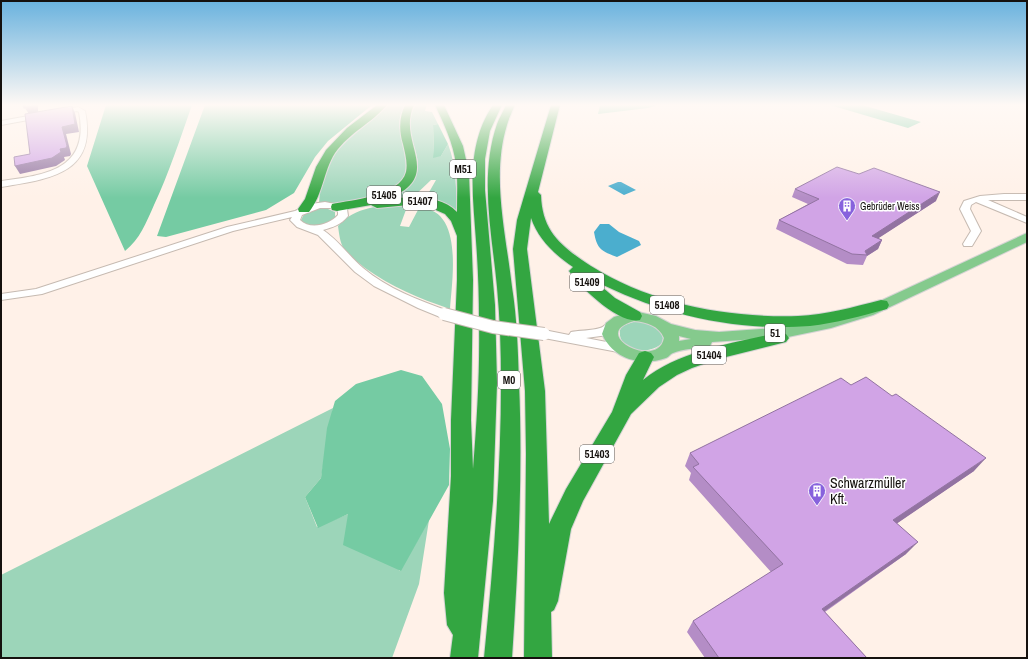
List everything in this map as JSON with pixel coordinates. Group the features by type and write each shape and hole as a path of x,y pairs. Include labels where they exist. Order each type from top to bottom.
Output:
{"highway":[{"path":"299,215 310,204 319,172 331,150 345,136"},
{"name":"51405","path":"338,215 370,200 381,197 400,187 410,177 412,172 412,161 407,136"},
{"name":"M51","path":"453,136 462,161 465,238"},
{"name":"M0","path":"464,657 485,448 488,345 486,277 479,160 483,136"},
{"name":"M0","path":"498,658 508,508 510,416 508,343 495,172 499,136"},
{"path":"538,649 537,454 535,391 520,249 524,220 548,136"},
{"name":"51408","path":"534,185 537,215 541,228 559,250 588,271 644,298 680,308 728,318 767,321 808,321 846,315 881,305"},
{"name":"51407","path":"338,215 393,201 426,202 448,210 457,219 465,238"},
{"path":"464,657 457,594 462,476 461,420 465,238"},
{"name":"51409","path":"559,250 615,317"},
{"path":"615,317 634,316"},
{"name":"51404","path":"621,413 644,389 658,378 681,365 707,356 780,338"},
{"name":"51403","path":"538,649 553,555 559,529 574,496 621,413 635,375 645,357"}],"main road":[{"name":"51","path":"634,316 655,320 666,328 678,332 719,337 778,333 808,329 853,318 1027,237"},
{"name":"51","path":"645,357 659,355 669,348 698,342 780,338 833,328 889,310 1027,244"},
{"path":"615,317 610,330 610,336 613,342 618,348 631,354 645,357"},
{"path":"666,328 672,338 669,348"}],"street":[{"path":"1,183 62,171 74,160 82,146 84,136"},
{"path":"968,244 976,231 965,209 968,203 978,199 1027,197"},
{"path":"978,199 1027,220"},
{"path":"1,296 38,292 193,241 250,224 284,221 321,205 338,215"},
{"path":"299,215 302,226 320,232 359,270 385,288 415,303 444,314 485,326 544,334 618,348"},
{"path":"309,228 324,227 338,215"},
{"path":"335,246 333,227 338,215"},
{"path":"1,290 15,291 41,288 75,279"},
{"path":"544,334 588,334 604,332 615,317"}],"green space":[{"path":"96,136 181,136 148,218 139,236 125,251 87,166"},
{"path":"194,136 334,136 315,157 294,193 266,210 166,237 157,236"},
{"path":"351,136 400,136 406,165 405,174 400,182 376,195 351,203 319,203 320,190 326,169 331,159"},
{"path":"412,136 433,136 434,150 441,156 448,144 455,171 457,216 424,201 436,180 431,180 411,199 377,201 396,192 411,181 417,173 417,156"},
{"path":"433,136 444,136 448,144 441,156 433,158"},
{"path":"405,204 407,207 400,226 409,227 419,208 433,211 443,220 449,232 453,264 450,309 416,296 385,281 365,268 346,252 343,247 338,226 352,214 369,208"},
{"path":"317,209 328,209 335,212 335,218 327,223 313,226 304,223 301,220 304,214"},
{"path":"633,322 643,322 655,327 663,338 662,343 650,350 635,350 629,347 620,337 620,330 622,326"},
{"path":"401,370 422,376 442,404 450,449 449,485 401,571 343,545 348,514 318,528 305,497 321,478 327,428 335,401 356,384"},
{"path":"333,408 321,478 305,497 317,527 348,514 400,571 429,520 419,584 392,658 1,658 1,575"}],"water":[{"path":"621,182 636,190 624,195 608,186"},
{"path":"600,224 609,224 619,232 639,241 641,245 617,257 603,251 598,246 594,232"}],"building":[{"path":"28,136 64,136 67,146 66,148 60,149 61,152 52,158 15,166 14,157 30,154"},
{"name":"Gebrüder Weiss","path":"837,167 859,174 874,168 940,192 872,236 882,240 865,251 867,255 852,254 779,220 819,199 795,189"},
{"name":"Schwarzmüller Kft.","path":"866,377 892,396 896,394 986,458 893,520 918,542 822,609 867,658 719,658 693,621 783,564 693,467 699,464 690,453 841,378 851,385"}],"place":[{"name":"Gebrüder Weiss","path":"847,221"},
{"name":"Schwarzmüller Kft.","path":"817,506"}]}
